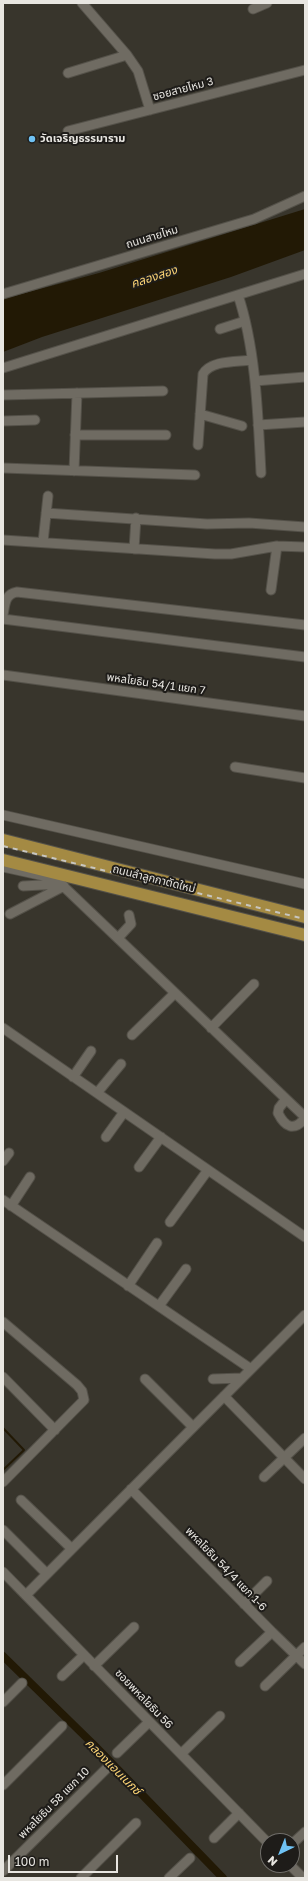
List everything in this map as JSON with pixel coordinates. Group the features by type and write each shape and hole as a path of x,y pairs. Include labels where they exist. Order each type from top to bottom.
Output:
{"main road":[{"name":"ถนนลำลูกกาตัดใหม่","path":"3,840 305,917"},
{"name":"ถนนลำลูกกาตัดใหม่","path":"3,860 305,935"},
{"path":"161,900 164,882"}],"street":[{"path":"82,3 127,55 138,71 150,110"},
{"path":"253,9 267,3"},
{"path":"68,73 127,55"},
{"name":"ซอยสายไหม 3","path":"68,131 305,70"},
{"name":"ถนนสายไหม","path":"3,294 254,219 305,196"},
{"path":"3,368 305,274"},
{"path":"238,295 245,321 255,381 261,473"},
{"path":"220,329 245,321"},
{"path":"198,445 203,374 206,369 214,365 251,360"},
{"path":"255,381 305,377"},
{"path":"3,395 163,391"},
{"path":"74,472 77,393"},
{"path":"200,414 242,426"},
{"path":"3,421 35,420"},
{"path":"258,424 305,422"},
{"path":"75,435 166,435"},
{"path":"3,468 74,472 195,475"},
{"path":"43,542 48,496"},
{"path":"46,512 207,524 244,523 305,527"},
{"path":"134,548 136,518"},
{"path":"3,540 223,554 277,546 305,547"},
{"path":"271,590 277,546"},
{"path":"3,615 7,598 11,593 17,592 305,626"},
{"path":"3,619 305,657"},
{"name":"พหลโยธิน 54/1 แยก 7","path":"3,675 305,716"},
{"path":"235,767 305,778"},
{"path":"3,815 305,884"},
{"path":"3,867 53,878 62,885 286,1099 305,1118 297,1127 292,1128 287,1125 278,1113 279,1108 286,1099"},
{"path":"23,886 62,885"},
{"path":"10,914 62,885"},
{"path":"118,938 131,924 129,915"},
{"path":"260,927 305,939"},
{"path":"211,1028 254,984"},
{"path":"132,1035 175,993"},
{"path":"4,1030 305,1237"},
{"path":"73,1077 91,1051"},
{"path":"97,1093 121,1064"},
{"path":"106,1137 124,1112"},
{"path":"139,1167 161,1137"},
{"path":"3,1161 9,1153"},
{"path":"170,1222 208,1170"},
{"path":"11,1206 30,1177"},
{"path":"3,1200 251,1369"},
{"path":"128,1286 157,1243"},
{"path":"159,1306 186,1269"},
{"path":"26,1595 305,1315"},
{"path":"3,1322 77,1385 82,1391 84,1400 55,1430 4,1478"},
{"path":"3,1377 55,1430"},
{"path":"213,1379 242,1378"},
{"path":"145,1379 193,1427"},
{"path":"224,1396 305,1479"},
{"path":"264,1477 305,1438"},
{"name":"พหลโยธิน 54/4 แยก 1-6","path":"131,1490 305,1664"},
{"path":"21,1500 72,1549"},
{"path":"3,1530 47,1574"},
{"name":"ซอยพหลโยธิน 56","path":"5,1578 26,1595 260,1835"},
{"path":"244,1604 267,1581"},
{"path":"94,1666 134,1627"},
{"path":"240,1662 272,1632"},
{"path":"265,1686 305,1647"},
{"path":"62,1676 84,1655"},
{"path":"3,1702 22,1683"},
{"path":"181,1754 220,1716"},
{"path":"117,1753 149,1722"},
{"path":"3,1785 62,1726"},
{"name":"พหลโยธิน 58 แยก 10","path":"3,1871 106,1769"},
{"path":"214,1838 239,1813"},
{"path":"81,1878 136,1823"},
{"path":"169,1878 190,1858"}],"water":[{"name":"คลองสอง","path":"305,209 305,250 231,277 42,337 3,352 3,299 99,273"}],"waterway":[{"path":"3,1428 24,1450 3,1470"},
{"name":"คลองแอนเนกซ์","path":"3,1656 94,1745 223,1878"}],"railway":[{"path":"3,846 305,919"}],"place":[{"name":"วัดเจริญธรรมาราม","path":"32,139"}]}
